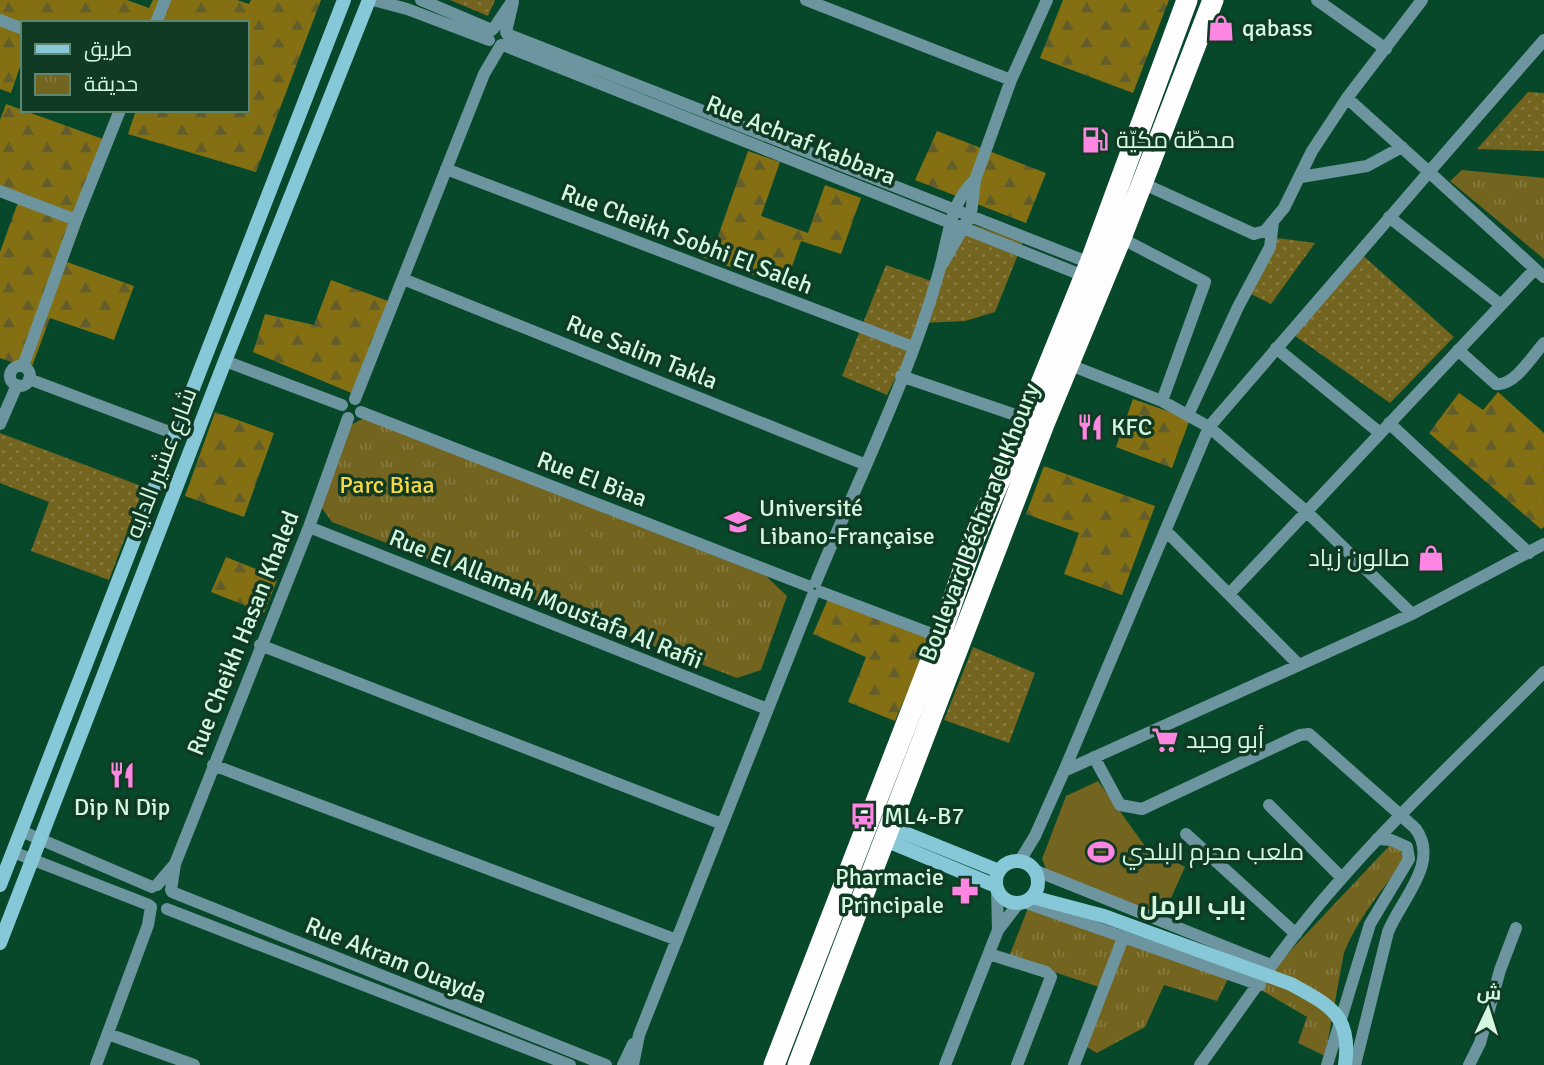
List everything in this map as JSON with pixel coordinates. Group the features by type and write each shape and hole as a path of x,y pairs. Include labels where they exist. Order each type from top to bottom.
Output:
{"highway":[{"name":"Boulevard Béchara el Khoury","path":"798,1065 888,833 1087,270 1187,0"},
{"name":"Boulevard Béchara el Khoury","path":"774,1065 940,637 974,539 1035,421 1070,365 1213,0"},
{"path":"811,969 833,976"}],"street":[{"path":"157,21 165,0"},
{"name":"شارع عشير الدايه","path":"0,885 344,0"},
{"name":"شارع عشير الدايه","path":"0,943 225,360 371,0"},
{"name":"Rue Achraf Kabbara","path":"371,0 498,37 956,208 1087,270"},
{"name":"Rue Achraf Kabbara","path":"421,0 498,37 964,228 1087,270"},
{"path":"806,0 1011,80"},
{"path":"941,266 971,214 975,180 1011,80 1047,0"},
{"path":"1317,0 1386,49"},
{"path":"1142,183 1254,234 1265,231 1347,98 1422,0"},
{"path":"0,20 21,28"},
{"path":"355,399 498,37"},
{"path":"944,1065 998,930 1025,901 1035,836 1209,426 1544,40"},
{"path":"1230,593 1501,305 1540,273 1347,98"},
{"path":"23,366 76,220 119,112"},
{"path":"1300,177 1367,166 1402,148"},
{"name":"Rue Cheikh Sobhi El Saleh","path":"446,170 913,347"},
{"path":"623,1065 639,1035 814,589 913,347 941,266 950,222 975,180"},
{"path":"0,191 76,220"},
{"path":"1389,217 1501,305"},
{"path":"1188,415 1238,307 1270,247 1273,222"},
{"path":"1121,239 1205,282 1162,401"},
{"name":"Rue Salim Takla","path":"404,279 864,464"},
{"path":"1458,350 1496,384 1502,385 1511,380 1544,343"},
{"path":"1276,348 1380,433"},
{"path":"225,360 342,405"},
{"path":"1070,365 1162,401 1209,426 1308,513 1412,614"},
{"path":"23,366 29,371 29,379 27,383 17,385 10,380 5,370 23,366"},
{"path":"901,376 1035,421"},
{"path":"29,379 175,434"},
{"path":"0,424 17,385"},
{"path":"349,399 355,399 359,402 360,412 358,416 348,418 341,410 342,405 349,399"},
{"name":"Rue El Biaa","path":"360,412 940,637"},
{"name":"Rue Cheikh Hasan Khaled","path":"157,908 173,902 171,891 175,864 309,527 348,418"},
{"path":"1389,423 1529,553"},
{"name":"Rue El Allamah Moustafa Al Rafii","path":"309,527 767,709"},
{"path":"1166,531 1298,664"},
{"path":"1064,771 1412,614 1544,544"},
{"path":"260,645 722,824"},
{"path":"1200,1065 1272,965 1342,878 1377,839 1544,672"},
{"path":"1094,757 1120,805 1142,809 1300,735 1309,734 1423,839 1423,867 1396,911 1388,932 1355,1065"},
{"path":"213,765 677,940"},
{"path":"1269,805 1342,878"},
{"name":"Rue Akram Ouayda","path":"21,831 606,1065"},
{"path":"888,833 999,870"},
{"path":"888,833 996,888 1005,900 1025,901 1104,916"},
{"path":"1186,834 1296,934"},
{"path":"1327,1065 1370,924 1409,859 1406,847 1400,842 1377,839"},
{"name":"Rue Akram Ouayda","path":"13,852 570,1065"},
{"path":"998,930 996,888 999,870 1008,863 1272,965"},
{"name":"Rue Cheikh Hasan Khaled","path":"154,886 175,864"},
{"path":"1031,870 1047,889 1104,916 1291,984 1320,999 1342,1018 1348,1042 1345,1065"},
{"path":"96,1065 148,925 157,908 147,897 154,886"},
{"path":"1025,901 1260,985"},
{"path":"1469,1065 1480,1043 1500,970 1516,929"},
{"path":"1074,1065 1123,938"},
{"path":"989,954 1045,972 1051,977 1017,1065"},
{"path":"108,1034 194,1065"},
{"path":"633,1065 639,1035"}],"green space":[{"path":"0,0 127,0 149,8 153,0 237,0 249,4 251,0 321,0 256,172 128,134 135,112 248,112 248,21 21,21 21,64 11,93 0,89"},
{"path":"450,0 495,0 488,16"},
{"path":"1063,0 1169,0 1133,93 1040,58"},
{"path":"1528,92 1544,93 1544,151 1477,149"},
{"path":"6,104 21,109 21,112 28,112 111,142 67,262 134,286 114,340 50,318 31,369 0,358 0,252 21,194 0,187 0,120"},
{"path":"937,131 1046,173 1026,223 915,180"},
{"path":"748,151 780,162 761,216 808,233 825,185 861,198 841,254 801,241 785,286 699,256 703,245 716,242"},
{"path":"1462,170 1544,178 1544,259 1450,181"},
{"path":"960,220 1023,242 995,312 965,321 923,323 887,395 842,376 886,265 934,282"},
{"path":"1277,238 1315,243 1271,304 1249,293"},
{"path":"1358,251 1454,337 1390,403 1288,331"},
{"path":"331,280 388,301 354,394 253,352 265,314 314,325"},
{"path":"1498,392 1544,433 1544,527 1541,529 1429,433 1459,393 1483,410"},
{"path":"1133,399 1190,419 1172,468 1116,447"},
{"path":"215,412 274,433 244,517 185,496"},
{"name":"Parc Biaa","path":"364,418 766,576 787,596 761,670 737,678 332,522 318,503 343,429"},
{"path":"0,433 144,487 109,580 31,551 49,502 0,483"},
{"path":"1044,466 1155,506 1122,595 1064,574 1079,533 1026,514"},
{"path":"226,557 278,578 264,613 211,592"},
{"path":"831,592 932,634 895,721 848,702 866,657 813,634"},
{"path":"973,647 1035,673 1009,743 944,720"},
{"name":"ملعب محرم البلدي","path":"1098,781 1145,846 1185,867 1162,918 1047,871 1042,859 1066,796"},
{"path":"1390,845 1402,849 1405,858 1364,915 1344,953 1325,1056 1298,1043 1307,1017 1256,987"},
{"path":"1028,908 1228,979 1217,1001 1164,985 1145,1027 1097,1053 1080,1043 1102,988 1009,957"}],"place":[{"name":"qabass","path":"1221,28"},
{"name":"محطّة مكيّة","path":"1095,140"},
{"name":"KFC","path":"1090,427"},
{"name":"Université Libano-Française","path":"738,522"},
{"name":"صالون زياد","path":"1431,558"},
{"name":"أبو وحيد","path":"1165,740"},
{"name":"Dip N Dip","path":"122,775"},
{"name":"ML4-B7","path":"863,816"},
{"name":"ملعب محرم البلدي","path":"1101,852"},
{"name":"Pharmacie Principale","path":"965,891"}],"district":[{"name":"باب الرمل","path":"1193,906"}]}
